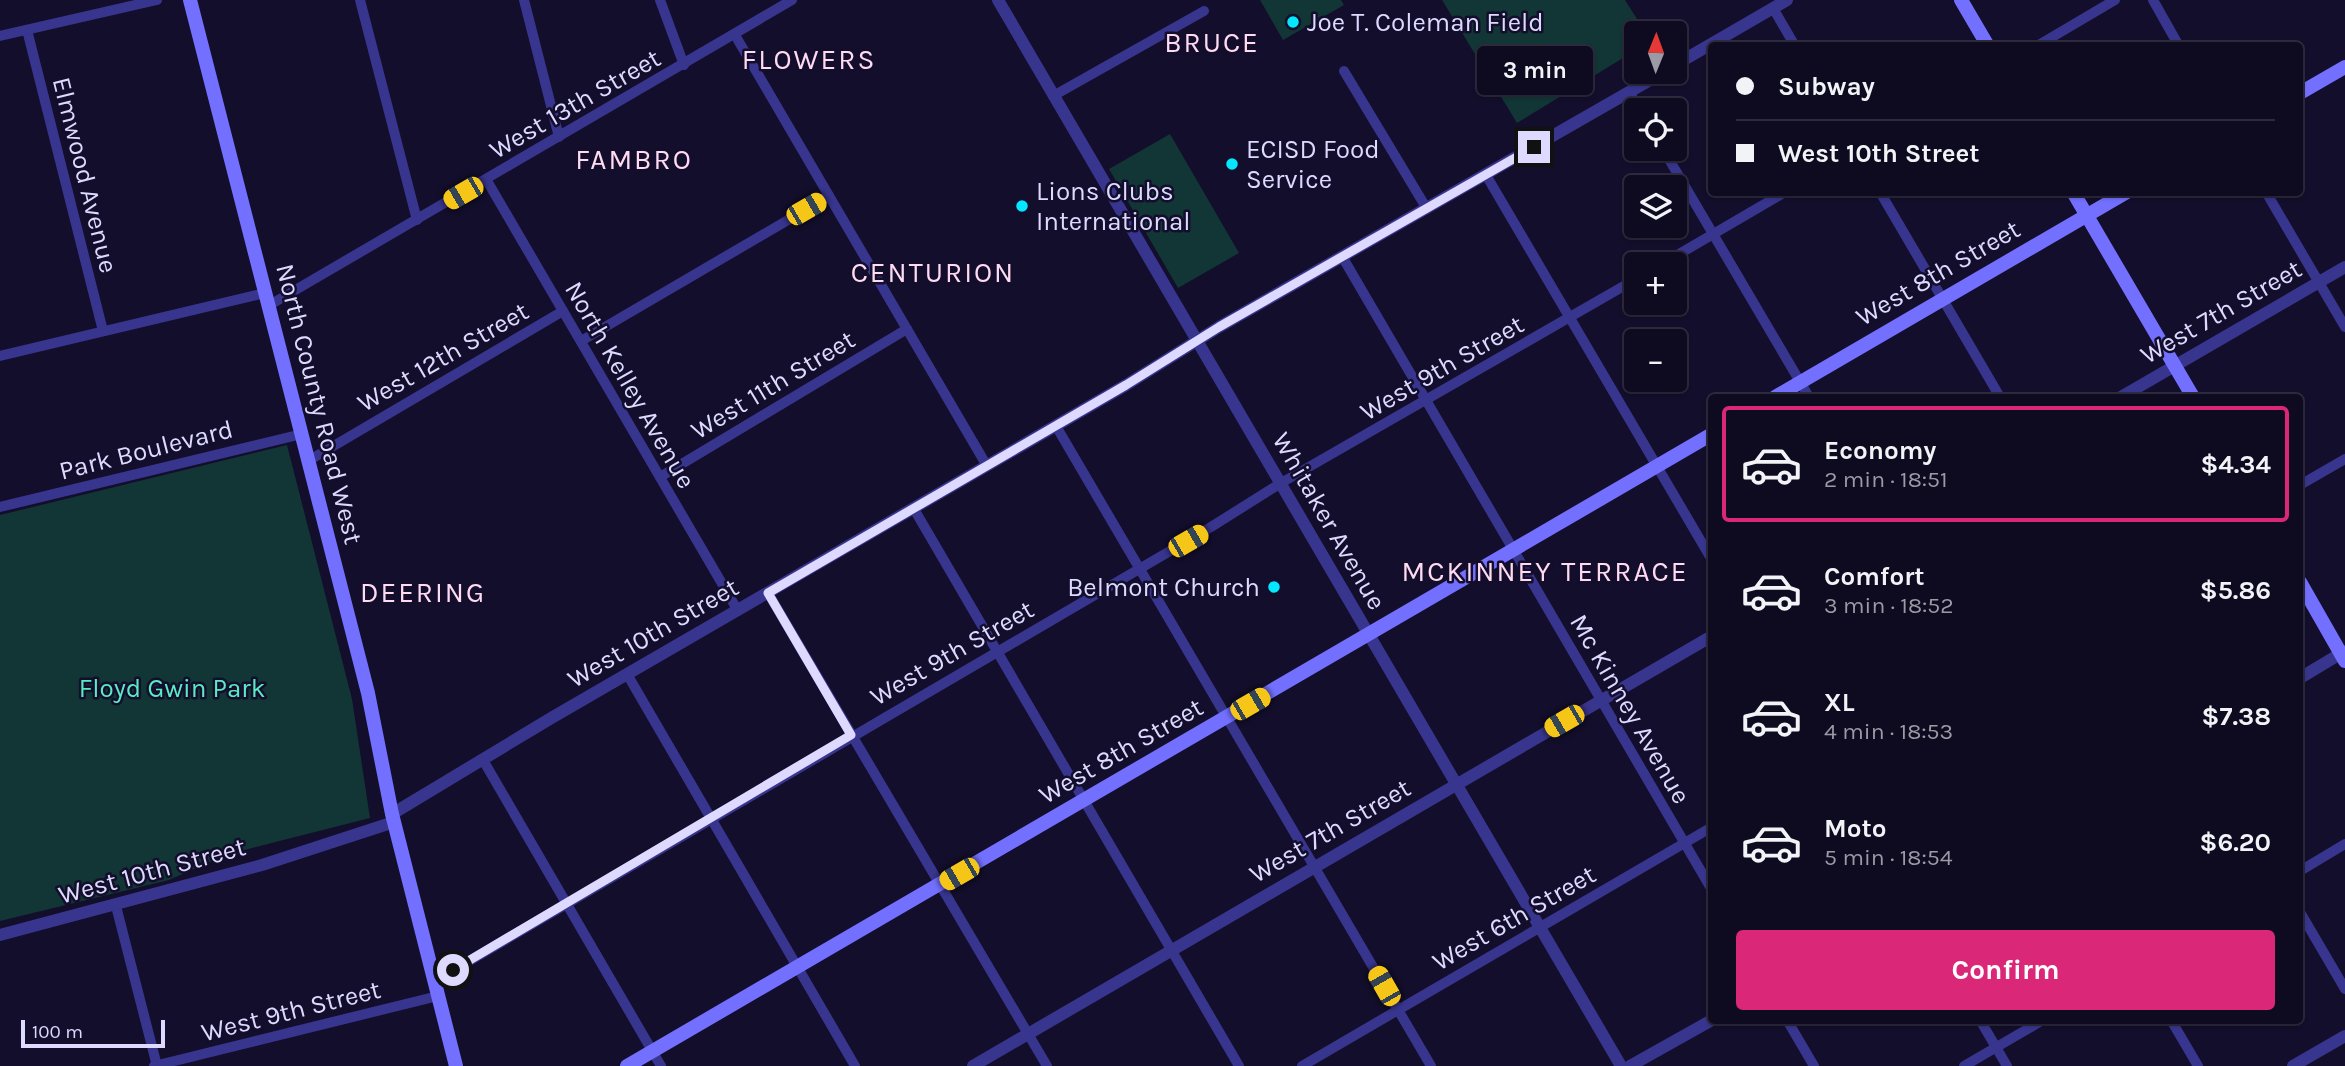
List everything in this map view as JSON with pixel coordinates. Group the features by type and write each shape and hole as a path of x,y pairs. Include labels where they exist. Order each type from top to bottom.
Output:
{"main road":[{"name":"North County Road West","path":"190,0 368,693 393,818 456,1066"},
{"path":"1961,0 1986,42"},
{"path":"2303,91 2345,67"},
{"path":"2075,196 2191,394"},
{"name":"West 8th Street","path":"1780,394 2120,196"},
{"name":"West 8th Street","path":"627,1066 1708,436"},
{"path":"2303,587 2344,655"}],"street":[{"path":"0,36 157,0"},
{"path":"360,0 417,220"},
{"path":"524,0 559,137"},
{"path":"660,0 684,65"},
{"name":"West 13th Street","path":"0,356 103,331 267,299 417,220 792,0"},
{"name":"Whitaker Avenue","path":"998,0 1621,1066"},
{"path":"1715,42 1787,0"},
{"path":"2044,42 2115,0"},
{"path":"2153,0 2177,42"},
{"path":"1773,8 1793,42"},
{"path":"1053,96 1204,11"},
{"name":"Elmwood Avenue","path":"27,30 103,331"},
{"path":"734,36 988,466"},
{"path":"1687,58 1708,46"},
{"path":"1344,71 1427,209"},
{"name":"West 10th Street","path":"0,935 116,906 333,844 393,818 627,674 988,466 1197,340 1643,84"},
{"path":"1629,92 1633,98"},
{"path":"1670,161 1807,394"},
{"path":"1486,175 1708,553"},
{"name":"North Kelley Avenue","path":"486,179 738,611"},
{"path":"580,341 829,196"},
{"path":"1682,252 1778,196"},
{"path":"1882,196 1998,394"},
{"path":"2268,196 2345,327"},
{"name":"Mc Kinney Avenue","path":"1343,258 1708,883"},
{"name":"West 7th Street","path":"2126,394 2345,267"},
{"name":"West 9th Street","path":"435,981 851,735 1140,569 1281,483 1624,286"},
{"name":"West 12th Street","path":"308,461 563,311"},
{"name":"West 11th Street","path":"660,477 907,329"},
{"path":"1056,426 1431,1066"},
{"name":"Park Boulevard","path":"0,507 302,434"},
{"path":"2303,483 2345,459"},
{"path":"914,509 1239,1066"},
{"path":"768,593 1047,1066"},
{"name":"West 7th Street","path":"973,1066 1708,638"},
{"path":"2303,676 2344,655"},
{"path":"627,674 855,1066"},
{"path":"483,761 661,1066"},
{"name":"West 6th Street","path":"1302,1066 1708,829"},
{"path":"2303,869 2345,844"},
{"path":"116,906 156,1066"},
{"path":"2303,917 2345,989"},
{"name":"West 9th Street","path":"156,1066 439,996"},
{"path":"1630,1066 1708,1022"},
{"path":"1789,1024 1814,1066"},
{"path":"1982,1024 2007,1066"},
{"path":"1964,1066 2036,1024"},
{"path":"2173,1024 2198,1066"},
{"path":"2293,1066 2345,1036"}],"green space":[{"name":"Joe T. Coleman Field","path":"1260,0 1341,0 1344,5 1283,40"},
{"path":"1442,0 1625,0 1638,21 1624,21 1624,57 1517,123"},
{"path":"1170,134 1239,253 1178,288 1109,169"},
{"name":"Floyd Gwin Park","path":"287,445 352,699 370,818 225,855 169,880 0,921 0,515"}],"place":[{"name":"Joe T. Coleman Field","path":"1293,22"},
{"name":"ECISD Food Service","path":"1232,164"},
{"name":"Lions Clubs International","path":"1022,206"},
{"name":"Belmont Church","path":"1274,587"}],"district":[{"name":"BRUCE","path":"1212,42"},
{"name":"FLOWERS","path":"809,59"},
{"name":"FAMBRO","path":"634,159"},
{"name":"CENTURION","path":"933,272"},
{"name":"MCKINNEY TERRACE","path":"1545,571"},
{"name":"DEERING","path":"423,592"}],"route":[{"path":"453,970 783,778 851,735 768,593 1126,385 1219,327 1534,147"}]}
